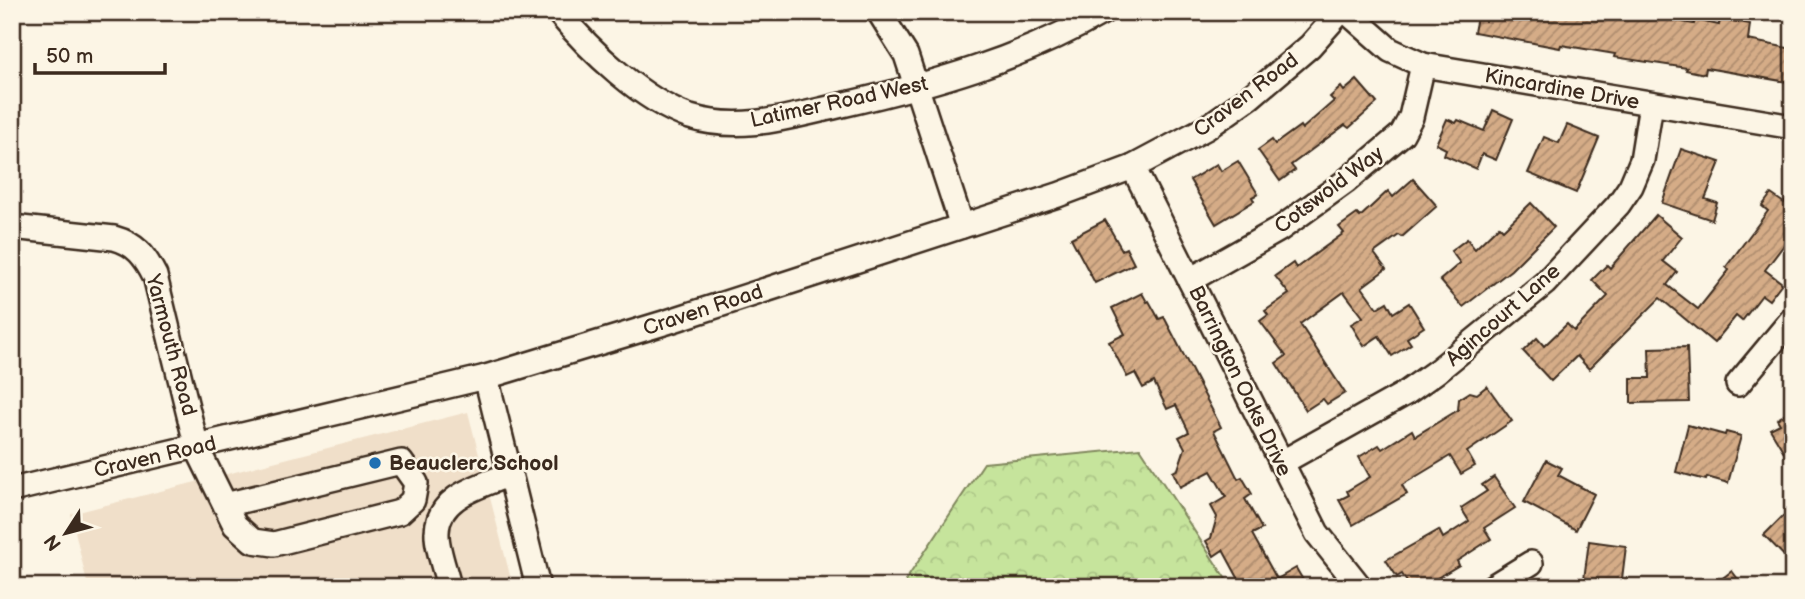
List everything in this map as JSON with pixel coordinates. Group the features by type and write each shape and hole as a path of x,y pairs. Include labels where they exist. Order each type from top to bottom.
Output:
{"street":[{"name":"Latimer Road West","path":"558,12 576,33 640,90 664,107 692,118 724,124 760,124 918,87 1015,56 1076,28 1103,12"},
{"path":"879,12 906,55 962,226"},
{"name":"Craven Road","path":"12,490 486,377 680,318 1058,195 1133,167 1206,128 1250,97 1310,46 1340,12"},
{"name":"Kincardine Drive","path":"1347,12 1390,50 1423,65 1793,127"},
{"name":"Cotswold Way","path":"1190,280 1280,229 1345,182 1402,134 1411,117 1423,65"},
{"name":"Agincourt Lane","path":"1281,463 1417,386 1545,283 1618,205 1631,186 1642,160 1651,104"},
{"name":"Barrington Oaks Drive","path":"1133,167 1317,533 1360,587"},
{"name":"Yarmouth Road","path":"12,227 114,238 129,242 145,256 155,276 197,448 234,525 253,541 274,544 400,512 413,500 415,483 401,462 225,505"},
{"path":"1738,384 1793,318"},
{"path":"486,377 538,587"},
{"path":"449,587 436,533 441,514 453,498 510,474"},
{"path":"1492,587 1531,563"}],"shaded area":[{"name":"Beauclerc School","path":"468,412 513,587 88,587 71,514"}],"green space":[{"path":"1140,448 1231,587 907,587 906,580 984,463"}],"building":[{"path":"1478,12 1598,12 1621,15 1621,12 1638,12 1694,24 1695,20 1719,25 1720,19 1750,24 1748,40 1793,49 1793,83 1706,68 1705,74 1686,70 1687,68 1614,57 1615,54 1561,45 1560,48 1474,32"},
{"path":"1357,80 1377,103 1349,128 1345,125 1291,165 1295,170 1280,181 1258,150 1272,140 1275,144 1300,126 1302,129 1334,101 1330,97 1341,87 1344,91"},
{"path":"1493,110 1513,119 1496,160 1482,154 1476,169 1444,155 1446,149 1436,144 1447,119 1456,123 1458,120 1484,131"},
{"path":"1567,125 1599,138 1576,193 1528,173 1544,137 1559,143"},
{"path":"1681,149 1720,162 1705,199 1717,203 1712,220 1662,203"},
{"path":"1238,161 1258,194 1252,197 1254,201 1216,224 1190,180 1217,164 1221,171"},
{"path":"1413,179 1437,206 1402,237 1399,235 1374,253 1386,269 1362,287 1377,308 1387,302 1393,313 1409,303 1424,327 1407,338 1411,344 1392,356 1379,336 1364,346 1351,324 1363,317 1344,292 1300,324 1345,393 1327,404 1323,399 1306,410 1276,363 1286,356 1260,321 1268,315 1265,311 1289,294 1275,276 1293,263 1296,268 1344,233 1339,227 1357,214 1360,217 1388,191 1393,197"},
{"path":"1793,191 1793,233 1765,270 1782,283 1769,300 1762,295 1742,321 1736,316 1714,343 1660,298 1589,369 1577,356 1551,381 1523,351 1537,338 1544,346 1567,324 1574,331 1608,296 1592,280 1607,265 1610,268 1656,215 1682,237 1663,261 1677,272 1667,285 1698,309 1729,270 1726,267 1768,211 1762,206 1771,194 1784,203"},
{"path":"1531,203 1554,227 1511,270 1463,307 1440,280 1460,263 1451,251 1467,239 1475,249 1499,226 1503,230"},
{"path":"1105,220 1122,250 1126,248 1134,264 1095,283 1071,238"},
{"path":"1142,293 1159,319 1164,317 1221,427 1214,431 1238,479 1242,477 1252,494 1245,499 1262,529 1252,534 1277,579 1296,568 1307,587 1243,587 1223,550 1214,556 1206,541 1211,538 1217,517 1211,506 1226,497 1211,471 1180,487 1173,472 1178,469 1185,448 1179,437 1189,432 1176,405 1167,409 1154,382 1143,388 1135,373 1127,377 1109,342 1125,334 1112,308"},
{"path":"1687,347 1689,402 1631,403 1631,378 1650,378 1649,348"},
{"path":"1487,386 1512,421 1467,452 1475,466 1461,474 1450,456 1402,485 1407,494 1353,525 1339,500 1349,495 1347,491 1370,477 1359,457 1379,445 1382,449 1412,430 1415,436 1458,410 1459,399 1470,392 1477,394"},
{"path":"1793,410 1793,467 1770,429 1780,424 1777,419"},
{"path":"1688,425 1725,435 1726,432 1741,436 1728,483 1676,472"},
{"path":"1546,460 1562,468 1558,475 1594,494 1576,530 1524,502"},
{"path":"1494,477 1515,508 1484,528 1491,539 1457,561 1459,565 1422,587 1410,587 1402,574 1397,577 1386,560 1439,530 1443,538 1469,521 1461,508 1487,491 1482,485"},
{"path":"1783,516 1793,525 1793,565 1764,535"},
{"path":"1589,541 1626,546 1621,587 1583,587"},
{"path":"1732,571 1744,587 1711,587"}],"place":[{"name":"Beauclerc School","path":"375,463"}]}
